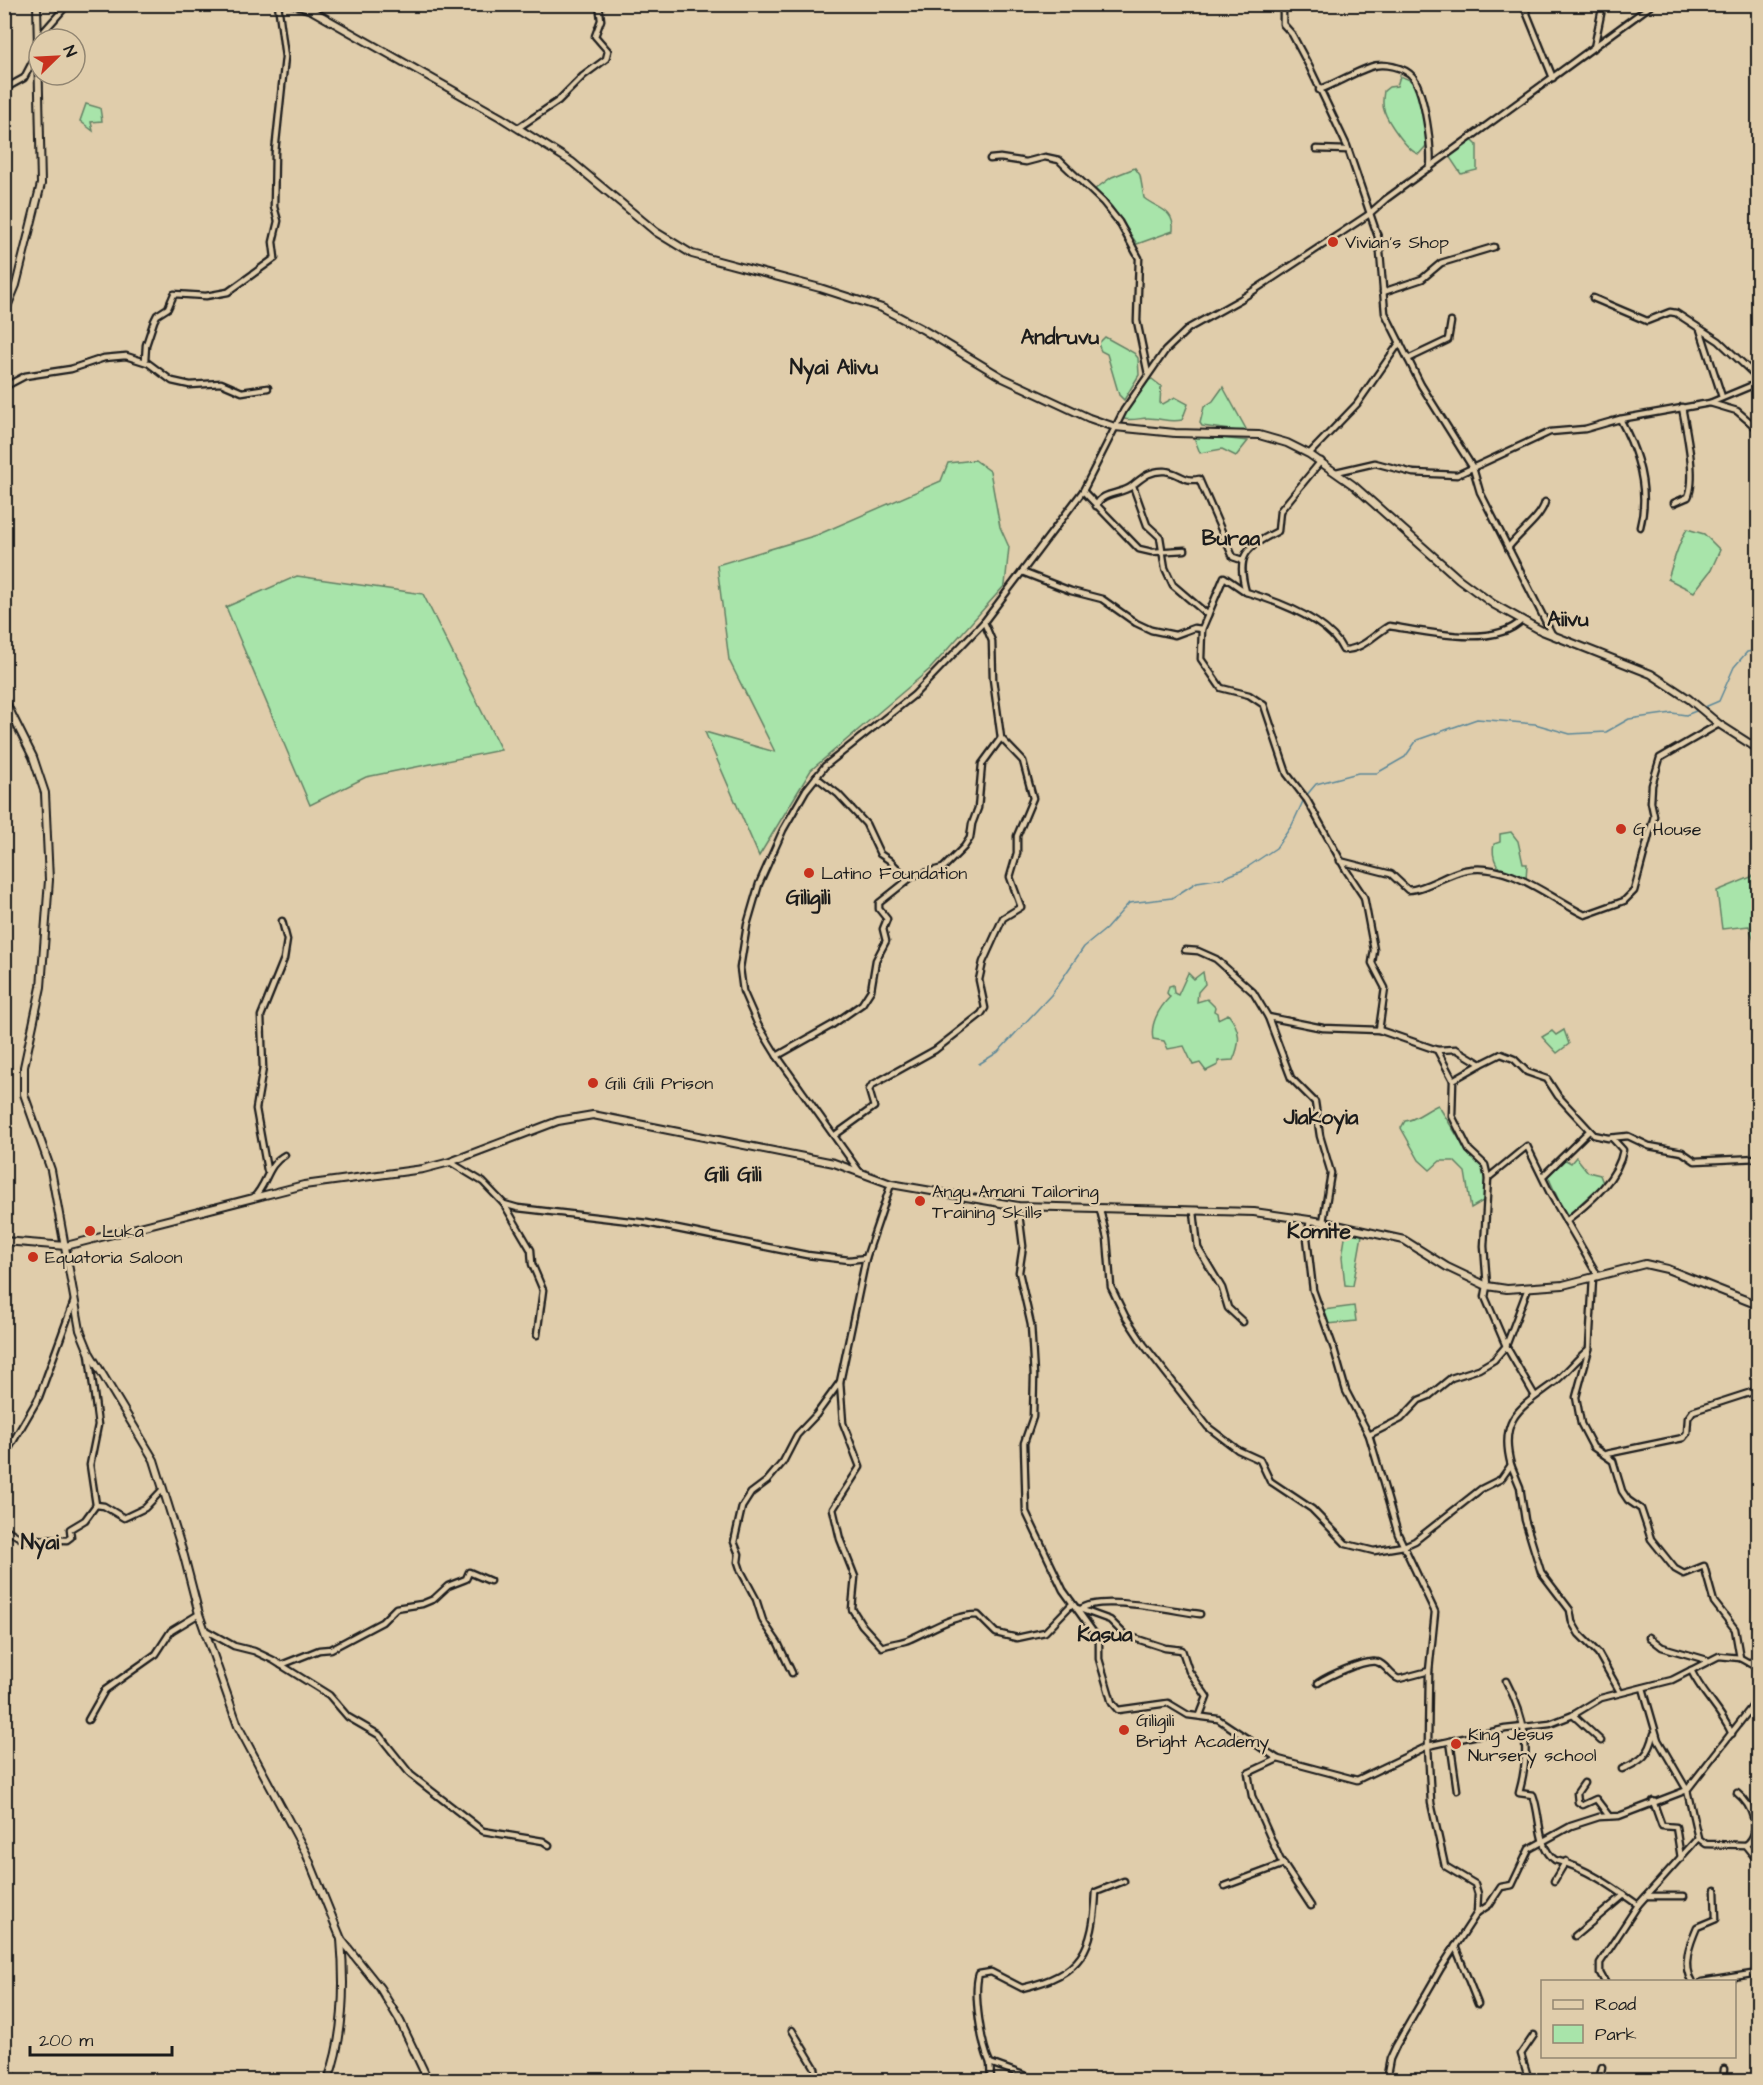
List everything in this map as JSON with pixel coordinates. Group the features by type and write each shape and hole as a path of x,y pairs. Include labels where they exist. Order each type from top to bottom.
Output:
{"street":[{"path":"37,4 38,27"},
{"path":"48,27 68,4"},
{"path":"145,361 146,345 154,321 157,315 168,308 174,294 206,297 228,292 275,258 273,242 278,221 274,207 275,152 285,57 278,4"},
{"path":"293,4 321,16 518,128 572,162 656,232 692,254 820,288 882,308 1003,378 1089,418 1115,427 1175,433 1259,435 1287,443 1310,454 1336,472 1459,579 1493,604 1552,634 1651,674 1689,699 1719,724 1758,749"},
{"path":"518,128 558,101 583,76 606,58 608,51 595,36 601,20 599,4"},
{"path":"1283,4 1283,24 1296,42 1348,150 1380,247 1385,313 1421,385 1473,468 1477,486 1552,634"},
{"path":"1523,4 1553,78"},
{"path":"1594,48 1603,4"},
{"path":"859,1171 777,1056 748,1007 743,991 742,957 747,925 759,884 783,830 806,790 839,754 914,695 984,622 1083,490 1115,427 1148,374 1165,351 1189,328 1241,299 1368,214 1653,4"},
{"path":"1319,90 1371,66 1396,67 1408,73 1416,84 1427,125 1432,150 1430,168"},
{"path":"4,89 24,78 27,72"},
{"path":"4,314 16,285 42,184 38,87"},
{"path":"1316,149 1348,150"},
{"path":"990,159 1000,158 1026,162 1045,157 1059,160 1103,202 1119,222 1140,258 1137,321 1148,374"},
{"path":"1383,292 1422,279 1441,263 1494,246"},
{"path":"1593,298 1647,321 1672,312 1700,328 1727,348 1758,378"},
{"path":"1408,359 1448,340 1451,322"},
{"path":"1700,328 1722,397"},
{"path":"1310,454 1357,404 1400,342"},
{"path":"4,387 26,376 71,369 104,358 126,356 145,361 172,381 190,385 221,383 242,392 268,388"},
{"path":"1336,472 1375,463 1413,473 1451,476 1473,468 1543,434 1585,429 1620,419 1710,402 1758,383"},
{"path":"1710,402 1737,411 1758,429"},
{"path":"1674,503 1688,497 1691,488 1683,407"},
{"path":"1620,419 1632,447 1643,486 1645,508 1640,527"},
{"path":"1246,592 1240,569 1242,560 1255,544 1278,531 1280,511 1321,461"},
{"path":"1096,506 1103,497 1132,486 1142,477 1161,471 1174,472 1187,480 1202,480 1233,557 1242,560"},
{"path":"1132,486 1147,525 1160,537 1167,572 1177,590 1208,615"},
{"path":"1083,490 1138,549 1185,550"},
{"path":"1508,548 1524,528 1540,515 1545,502"},
{"path":"1022,572 1071,591 1102,599 1136,624 1151,630 1175,635 1194,628 1202,629"},
{"path":"1379,1030 1385,988 1372,963 1374,950 1364,897 1340,861 1307,800 1287,774 1264,705 1249,695 1221,688 1201,659 1202,629 1224,577 1246,592 1292,610 1326,627 1343,650 1354,649 1371,640 1389,626 1421,632 1484,635 1506,631 1522,620"},
{"path":"835,1135 874,1107 869,1090 872,1085 936,1050 977,1019 985,1008 980,974 1003,918 1020,909 1010,877 1017,853 1017,836 1033,798 1023,761 1001,738 993,679 992,641 984,622"},
{"path":"4,699 33,757 45,793 49,880 40,987 24,1067 24,1094 51,1170 80,1330 89,1352 140,1432 154,1460 184,1556 199,1614 238,1726 306,1853 340,1939 343,1966 340,2030 337,2054 328,2080"},
{"path":"1340,861 1385,872 1408,890 1463,871 1483,870 1530,883 1585,915 1595,913 1624,901 1634,891 1654,816 1651,802 1652,785 1660,758 1719,724"},
{"path":"777,1056 844,1018 866,999 872,986 876,960 886,941 882,929 887,919 879,909 879,903 908,879 943,868 970,838 979,803 977,791 982,764 1001,738"},
{"path":"816,777 838,794 866,824 880,854 908,879"},
{"path":"253,1198 263,1186 267,1170 256,1109 263,1056 260,1022 262,1010 279,973 286,947 282,921"},
{"path":"1185,950 1203,953 1226,967 1258,998 1268,1017 1291,1078 1315,1102 1318,1109 1318,1128 1331,1173 1323,1222"},
{"path":"1268,1017 1323,1028 1379,1030 1437,1050 1456,1049 1481,1064"},
{"path":"1437,1050 1454,1080 1452,1116 1469,1149 1485,1165 1488,1178 1484,1246 1487,1286 1485,1297 1506,1346 1535,1396"},
{"path":"1454,1080 1481,1064 1505,1054 1527,1071 1544,1077 1589,1131 1600,1137 1628,1136 1649,1146 1683,1152 1695,1161 1758,1158"},
{"path":"4,1241 66,1246 304,1185 423,1169 450,1162 558,1121 593,1116 834,1163 891,1185 1018,1206 1100,1210 1254,1212 1323,1222 1404,1240 1447,1267 1487,1286 1528,1288 1563,1285 1645,1264 1657,1266 1758,1305"},
{"path":"1543,1176 1589,1131"},
{"path":"1566,1221 1596,1195 1618,1163 1623,1150 1612,1138"},
{"path":"1488,1178 1525,1145 1543,1176 1595,1277 1589,1349 1576,1397 1588,1440 1593,1448 1605,1454 1617,1468 1625,1497 1641,1509 1648,1533 1675,1569 1684,1574 1704,1566 1714,1602 1735,1629 1740,1658"},
{"path":"267,1170 285,1155"},
{"path":"450,1162 483,1182 504,1204 531,1250 532,1264 543,1290 537,1335"},
{"path":"891,1185 866,1258 840,1382 843,1423 860,1467 835,1505 834,1514 855,1577 852,1609 862,1625 882,1647 911,1639 949,1620 966,1615 978,1615 996,1633 1013,1638 1045,1632 1072,1604"},
{"path":"504,1204 534,1211 647,1223 807,1255 849,1260 866,1258"},
{"path":"1018,1206 1023,1246 1019,1272 1031,1325 1034,1376 1033,1417 1024,1443 1026,1512 1072,1604 1079,1609 1110,1620 1125,1635 1165,1648 1182,1650 1189,1671 1207,1697 1200,1715"},
{"path":"1100,1210 1107,1238 1111,1287 1117,1302 1144,1345 1173,1378 1198,1416 1238,1450 1260,1460 1270,1481 1312,1509 1346,1544 1374,1551 1404,1546 1420,1538 1481,1489 1501,1479 1511,1465"},
{"path":"1194,1212 1198,1248 1218,1280 1228,1308 1243,1322"},
{"path":"1310,1220 1307,1238 1312,1290 1334,1349 1346,1391 1369,1435 1392,1519 1435,1612 1429,1671 1428,1746 1431,1803 1442,1859 1448,1869 1475,1884 1478,1894 1477,1913"},
{"path":"1369,1435 1401,1419 1419,1400 1430,1396 1451,1378 1490,1364 1506,1346 1528,1288"},
{"path":"4,1457 39,1397 75,1298"},
{"path":"1589,1349 1515,1414 1507,1447 1520,1487 1529,1536 1541,1572 1570,1610 1575,1628 1598,1653 1620,1692"},
{"path":"4,1528 22,1539 67,1540 71,1537 70,1529 85,1520 96,1505 90,1466 98,1425 89,1352"},
{"path":"792,1672 763,1621 756,1599 741,1571 738,1562 740,1554 734,1542 742,1507 751,1493 767,1481 783,1462 796,1435 816,1415 840,1382"},
{"path":"1605,1454 1683,1438 1687,1433 1688,1418 1693,1411 1758,1390"},
{"path":"96,1505 104,1506 124,1518 145,1508 163,1489"},
{"path":"281,1665 319,1650 331,1649 382,1622 396,1608 422,1604 434,1599 448,1586 466,1579 469,1572 490,1581"},
{"path":"1079,1609 1089,1604 1115,1603 1200,1614"},
{"path":"1079,1609 1099,1640 1099,1659 1115,1708 1125,1709 1165,1702 1188,1715 1218,1719 1278,1759 1357,1780 1428,1746 1550,1724 1573,1715 1596,1700 1672,1680 1707,1660 1725,1655 1740,1658 1758,1668"},
{"path":"88,1720 105,1690 156,1654 171,1631 199,1614"},
{"path":"205,1630 234,1646 254,1651 281,1665 329,1695 348,1718 379,1735 411,1776 483,1831 543,1841 549,1845"},
{"path":"1649,1636 1662,1647 1707,1660"},
{"path":"1749,1662 1758,1658"},
{"path":"1318,1683 1337,1672 1374,1661 1384,1666 1399,1680 1429,1671"},
{"path":"1691,1670 1701,1691 1722,1715 1732,1734"},
{"path":"1506,1681 1521,1712 1524,1728 1526,1756 1519,1793 1533,1795 1540,1815 1542,1844 1547,1855 1555,1860 1566,1861 1638,1905"},
{"path":"1643,1688 1654,1731 1667,1760 1687,1790 1698,1838 1706,1844 1746,1845 1755,1838 1756,1832 1748,1803 1737,1793"},
{"path":"1386,2080 1393,2052 1455,1947 1477,1913 1489,1905 1501,1887 1512,1886 1529,1849 1542,1844 1571,1826 1609,1816 1619,1816 1653,1801 1687,1790 1758,1699"},
{"path":"1573,1715 1601,1741"},
{"path":"1622,1768 1635,1764 1646,1754 1652,1744 1654,1731"},
{"path":"1450,1741 1457,1790"},
{"path":"1278,1759 1250,1772 1248,1776 1256,1806 1284,1864 1311,1906"},
{"path":"1584,1782 1577,1793 1578,1802 1582,1805 1596,1799 1609,1816"},
{"path":"1653,1801 1662,1826 1676,1827 1681,1858"},
{"path":"1604,1980 1600,1973 1600,1963 1638,1905 1698,1838"},
{"path":"1746,1845 1758,1861"},
{"path":"1554,1881 1566,1861"},
{"path":"1225,1886 1284,1864"},
{"path":"991,2080 990,2063 984,2049 978,2005 976,1983 979,1974 992,1971 1022,1988 1058,1975 1086,1953 1091,1935 1096,1892 1124,1881"},
{"path":"1691,1980 1687,1970 1688,1958 1697,1927 1716,1919 1715,1890"},
{"path":"1575,1936 1624,1895"},
{"path":"1648,1896 1684,1896"},
{"path":"340,1939 380,1988 400,2021 428,2080"},
{"path":"1455,1947 1478,2004"},
{"path":"1713,1980 1758,1972"},
{"path":"792,2030 815,2068 817,2080"},
{"path":"1529,2080 1521,2054 1534,2035"},
{"path":"990,2063 1037,2080"},
{"path":"1599,2080 1602,2067"},
{"path":"1723,2080 1724,2069"},
{"path":"4,2075 23,2080"},
{"path":"1203,2080 1226,2080"}],"green space":[{"path":"1400,76 1413,83 1422,104 1426,146 1419,154 1399,136 1383,108 1384,91 1389,87 1397,86"},
{"path":"86,104 100,108 102,121 91,122 93,131 80,121"},
{"path":"1471,139 1477,145 1477,170 1461,174 1449,156"},
{"path":"1135,168 1140,175 1144,198 1164,210 1173,224 1173,231 1137,244 1112,207 1095,189 1112,177"},
{"path":"1105,337 1134,353 1138,358 1139,375 1124,400 1119,395 1107,354 1101,351 1098,344"},
{"path":"1152,379 1161,386 1160,403 1163,404 1175,397 1188,404 1182,420 1124,419 1123,416"},
{"path":"1223,387 1246,429 1244,432 1202,426 1200,423 1204,407 1213,401"},
{"path":"1193,435 1248,441 1236,456 1222,449 1200,453"},
{"path":"975,460 990,471 1000,527 1009,547 1005,585 930,669 811,770 759,856 705,732 775,752 729,660 717,565 817,535 941,481 948,463"},
{"path":"1687,529 1704,534 1720,550 1711,570 1694,592 1668,579 1678,547"},
{"path":"297,576 423,594 501,750 366,777 310,805 226,607"},
{"path":"1511,832 1518,841 1523,864 1527,864 1526,880 1516,875 1510,880 1499,868 1493,855 1494,844 1500,842 1500,834"},
{"path":"1758,874 1758,952 1749,926 1722,929 1717,891"},
{"path":"1203,972 1205,984 1198,992 1197,1002 1207,999 1215,1007 1214,1011 1218,1019 1228,1014 1235,1025 1238,1036 1233,1060 1218,1061 1218,1065 1206,1071 1200,1063 1193,1065 1184,1046 1168,1049 1164,1041 1153,1039 1152,1034 1156,1017 1170,997 1167,993 1169,986 1173,985 1174,993 1178,995 1188,973 1194,979"},
{"path":"1564,1030 1569,1044 1557,1053 1542,1037 1552,1031 1556,1035"},
{"path":"1438,1105 1471,1158 1478,1158 1485,1173 1486,1190 1483,1201 1471,1208 1465,1172 1454,1161 1440,1161 1430,1170 1419,1160 1401,1128 1405,1121"},
{"path":"1576,1157 1588,1172 1600,1175 1603,1183 1566,1217 1547,1174 1562,1158 1571,1163"},
{"path":"1346,1232 1362,1235 1353,1286 1345,1285 1342,1257"},
{"path":"1354,1306 1356,1321 1328,1324 1324,1310"}],"waterway":[{"path":"1705,707 1719,701 1734,667 1747,652 1758,650"},
{"path":"979,1064 998,1052 1051,995 1084,947 1106,929 1129,903 1172,898 1197,882 1223,878 1243,870 1276,848 1292,825 1305,797 1316,784 1358,773 1377,773 1405,757 1417,740 1477,719 1535,724 1570,734 1606,732 1629,719 1672,713 1686,715 1696,711"}],"place":[{"name":"Vivian's Shop","path":"1333,242"},
{"name":"G House","path":"1621,829"},
{"name":"Latino Foundation","path":"809,873"},
{"name":"Gili Gili Prison","path":"593,1083"},
{"name":"Angu Amani Tailoring Training Skills","path":"920,1201"},
{"name":"Luka","path":"90,1231"},
{"name":"Equatoria Saloon","path":"33,1257"},
{"name":"Giligili Bright Academy","path":"1124,1730"},
{"name":"King Jesus Nursery school","path":"1456,1744"}],"district":[{"name":"Andruvu","path":"1060,337"},
{"name":"Nyai Alivu","path":"834,367"},
{"name":"Buraa","path":"1231,538"},
{"name":"Aiivu","path":"1568,619"},
{"name":"Giligili","path":"808,897"},
{"name":"Jiakoyia","path":"1321,1117"},
{"name":"Gili Gili","path":"733,1174"},
{"name":"Komite","path":"1319,1231"},
{"name":"Nyai","path":"40,1542"},
{"name":"Kasua","path":"1105,1634"}]}
